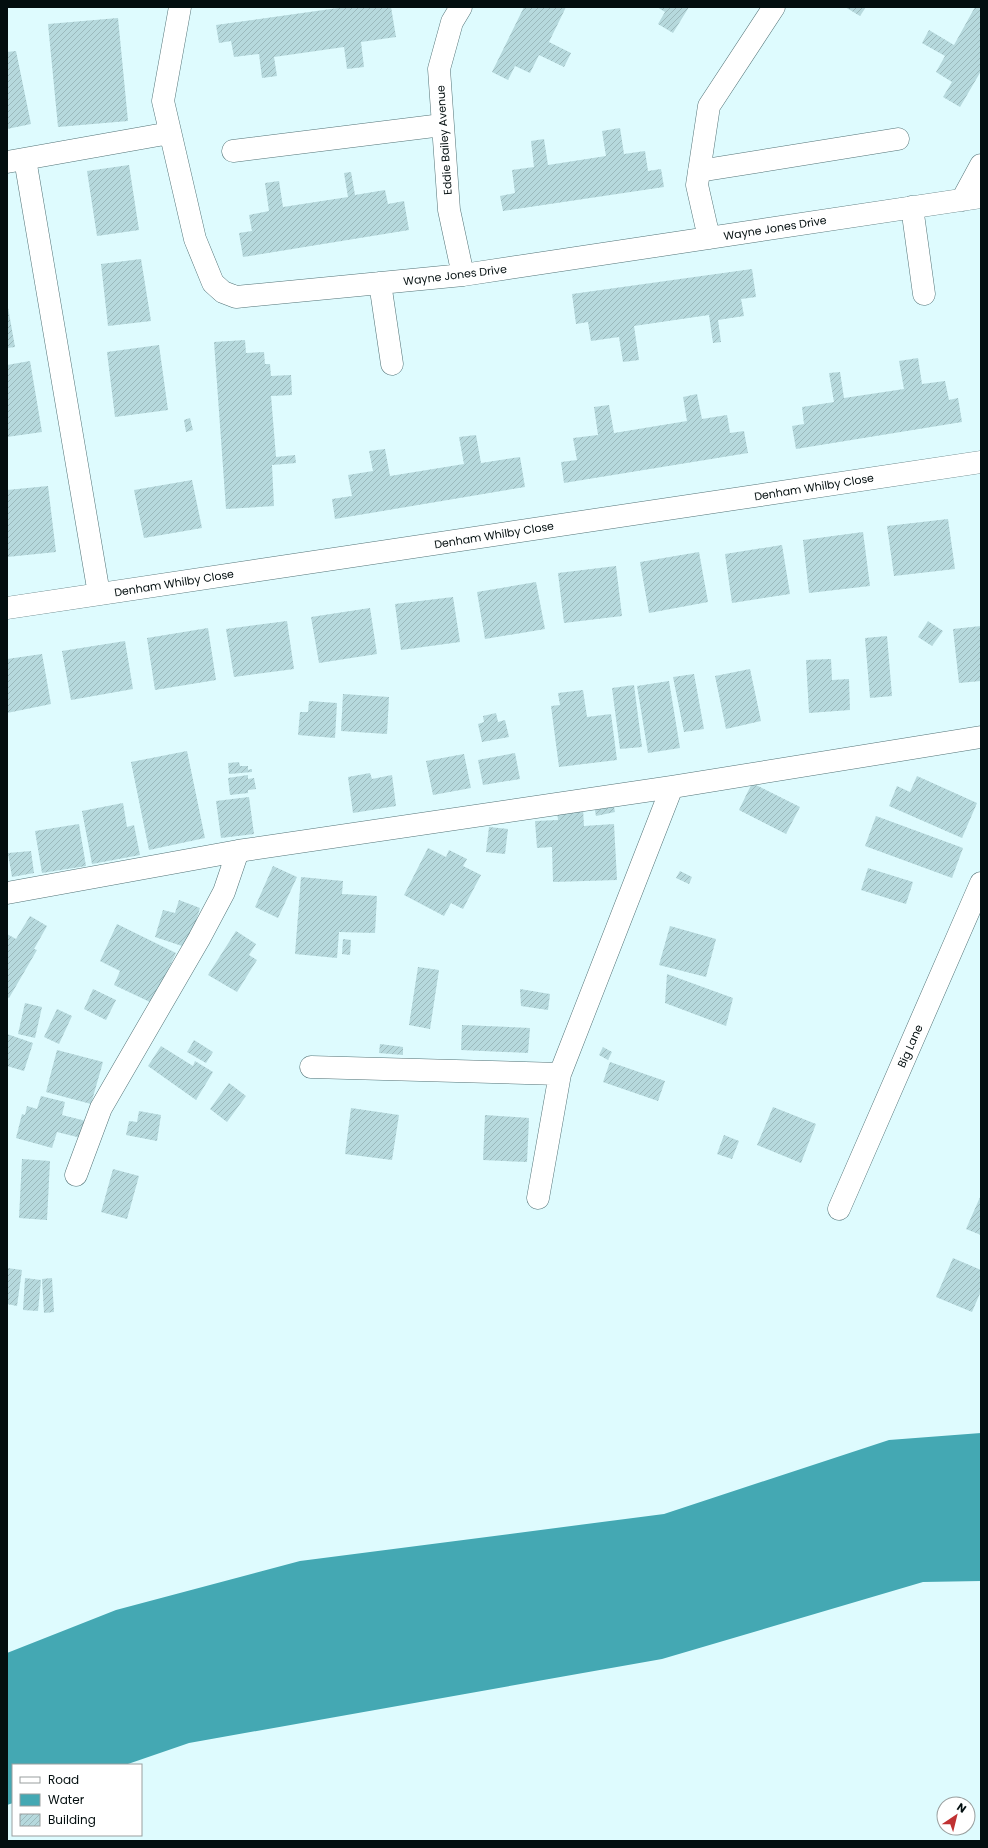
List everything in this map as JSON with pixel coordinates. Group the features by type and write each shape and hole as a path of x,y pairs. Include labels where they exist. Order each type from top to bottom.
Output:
{"street":[{"name":"Wayne Jones Drive","path":"180,7 163,101 195,239 214,283 223,292 236,297 463,275 971,198"},
{"name":"Eddie Bailey Avenue","path":"461,7 452,22 439,69 449,210 463,275"},
{"path":"708,238 697,185 709,106 774,7"},
{"path":"233,151 442,125"},
{"path":"99,594 16,160 170,133"},
{"path":"699,171 898,140"},
{"path":"971,198 981,165"},
{"path":"912,207 924,294"},
{"path":"380,283 392,364"},
{"name":"Denham Whilby Close","path":"7,608 981,462"},
{"path":"7,893 238,851 672,787 981,737"},
{"path":"538,1198 560,1074 672,787"},
{"path":"76,1175 101,1108 200,939 224,892 238,851"},
{"name":"Big Lane","path":"839,1209 981,883"},
{"path":"310,1067 560,1074"}],"water":[{"path":"981,1433 981,1581 923,1582 662,1659 189,1743 128,1764 12,1764 12,1803 7,1805 7,1653 116,1610 300,1561 664,1514 889,1440"}],"building":[{"path":"345,7 391,7 396,37 361,42 364,67 347,69 344,47 274,57 277,76 262,78 259,54 234,57 231,41 219,43 216,25"},
{"path":"524,7 566,7 549,42 571,53 564,67 539,55 530,73 515,66 508,80 492,72"},
{"path":"657,7 689,7 673,33 658,24 665,12"},
{"path":"845,7 866,7 860,16"},
{"path":"975,7 981,7 981,71 960,107 943,97 952,82 936,72 945,56 922,43 929,30 954,45"},
{"path":"118,18 128,121 58,127 48,24"},
{"path":"16,51 31,124 7,129 7,52"},
{"path":"620,128 624,154 645,151 648,171 661,169 664,187 503,211 500,196 515,193 512,170 534,167 531,141 544,139 548,165 606,156 602,131"},
{"path":"129,165 139,230 97,236 87,171"},
{"path":"351,172 355,195 385,190 388,204 404,201 409,230 243,257 239,233 252,231 249,215 269,211 265,183 279,181 283,207 348,197 344,173"},
{"path":"141,259 151,321 108,326 101,264"},
{"path":"752,269 756,297 741,299 744,316 718,320 721,342 713,343 709,315 634,326 639,360 623,362 619,337 591,341 588,322 576,324 572,294"},
{"path":"7,302 15,347 7,348"},
{"path":"245,340 246,353 264,352 265,364 270,364 271,376 291,375 292,395 271,396 276,457 295,455 296,463 272,465 274,506 226,509 214,342"},
{"path":"159,345 168,410 115,417 107,352"},
{"path":"918,358 922,384 945,381 949,400 958,398 962,422 796,449 792,426 804,424 802,407 834,402 829,373 840,372 844,398 904,389 899,361"},
{"path":"30,361 42,432 7,437 7,365"},
{"path":"697,394 702,419 727,415 730,433 744,431 748,453 564,483 561,462 577,460 573,438 598,435 594,407 609,405 614,433 687,421 683,397"},
{"path":"190,418 193,430 186,432 184,420"},
{"path":"476,435 481,463 520,457 525,487 335,519 332,499 352,496 348,475 373,471 369,451 385,449 390,476 464,464 459,437"},
{"path":"192,480 202,528 144,538 134,490"},
{"path":"48,486 56,552 7,557 7,490"},
{"path":"948,519 955,569 894,576 887,526"},
{"path":"863,532 870,586 809,593 803,540"},
{"path":"782,545 790,594 732,603 725,554"},
{"path":"699,552 708,602 649,613 640,562"},
{"path":"616,566 622,616 564,623 558,573"},
{"path":"536,582 545,629 485,639 477,592"},
{"path":"453,597 460,642 401,650 395,604"},
{"path":"370,608 377,654 319,663 311,617"},
{"path":"287,621 294,669 234,677 226,629"},
{"path":"928,621 943,631 932,646 918,637"},
{"path":"981,626 981,681 959,683 953,629"},
{"path":"208,628 216,680 155,690 147,638"},
{"path":"887,636 892,696 870,698 865,638"},
{"path":"125,641 133,689 71,700 62,651"},
{"path":"42,654 51,704 7,713 7,659"},
{"path":"831,659 832,680 849,679 850,710 809,713 806,660"},
{"path":"750,669 761,721 726,729 715,676"},
{"path":"694,674 704,729 684,732 673,677"},
{"path":"669,681 680,748 648,753 637,686"},
{"path":"634,685 642,747 620,749 612,688"},
{"path":"583,690 587,717 611,714 617,760 559,767 551,706 560,705 558,693"},
{"path":"343,694 389,697 387,734 341,731"},
{"path":"309,701 337,703 335,738 298,735 300,712 308,712"},
{"path":"496,713 498,722 505,720 509,737 482,742 478,724 484,722 483,716"},
{"path":"187,751 205,838 149,850 131,762"},
{"path":"515,753 520,779 483,785 478,760"},
{"path":"464,754 471,788 433,795 426,761"},
{"path":"239,762 240,766 248,766 248,770 252,769 252,772 229,774 228,763"},
{"path":"370,773 372,779 392,775 396,806 353,813 348,777"},
{"path":"248,775 248,779 254,778 256,789 248,790 248,793 230,795 228,778"},
{"path":"917,776 977,803 962,838 889,806 897,786 910,792"},
{"path":"752,783 800,807 786,834 739,810"},
{"path":"249,797 254,834 221,838 216,801"},
{"path":"613,802 615,812 596,816 594,806"},
{"path":"123,803 127,827 134,825 140,855 92,864 82,811"},
{"path":"583,809 584,826 614,824 617,880 553,882 552,847 537,848 535,821 558,820 557,810"},
{"path":"876,816 963,848 952,878 865,846"},
{"path":"79,824 86,866 42,873 35,831"},
{"path":"489,827 508,829 505,854 486,852"},
{"path":"428,848 446,857 449,850 467,859 463,866 481,875 463,909 451,903 444,916 404,895"},
{"path":"31,851 34,873 12,877 8,853"},
{"path":"273,866 297,877 278,918 255,907"},
{"path":"868,868 913,882 906,904 861,890"},
{"path":"680,871 692,877 689,884 676,878"},
{"path":"301,877 343,881 342,894 377,896 375,933 339,932 337,958 295,954"},
{"path":"179,900 200,908 188,948 155,937 163,910 175,913"},
{"path":"30,916 47,926 34,949 37,950 9,998 7,997 7,934 16,939"},
{"path":"117,924 176,953 152,1003 114,985 120,971 100,961"},
{"path":"670,926 716,939 706,977 659,965"},
{"path":"236,931 256,944 249,955 257,960 237,992 208,975"},
{"path":"343,939 351,940 350,955 342,954"},
{"path":"418,967 439,970 430,1029 409,1025"},
{"path":"667,974 733,998 726,1026 665,1003"},
{"path":"93,989 116,1000 106,1020 84,1009"},
{"path":"520,989 550,994 548,1010 521,1006"},
{"path":"25,1003 42,1007 35,1038 18,1034"},
{"path":"57,1009 72,1016 59,1044 44,1037"},
{"path":"462,1025 530,1028 528,1053 461,1050"},
{"path":"7,1034 33,1043 24,1071 7,1066"},
{"path":"194,1040 213,1052 206,1063 187,1052"},
{"path":"380,1044 403,1047 403,1055 379,1053"},
{"path":"161,1046 193,1066 195,1061 213,1072 196,1100 148,1066"},
{"path":"603,1047 612,1052 608,1060 599,1055"},
{"path":"57,1050 103,1062 91,1104 46,1092"},
{"path":"610,1062 665,1081 658,1101 603,1082"},
{"path":"229,1083 246,1096 227,1122 210,1109"},
{"path":"41,1096 65,1102 62,1115 90,1122 85,1139 57,1132 52,1148 16,1138 22,1114 25,1115 27,1106 37,1109"},
{"path":"773,1107 816,1124 801,1163 757,1145"},
{"path":"351,1108 399,1115 392,1160 345,1154"},
{"path":"139,1111 161,1115 157,1141 126,1135 129,1121 137,1122"},
{"path":"485,1115 529,1118 527,1162 483,1160"},
{"path":"724,1135 739,1141 732,1159 717,1154"},
{"path":"22,1159 50,1161 47,1220 19,1218"},
{"path":"113,1169 139,1176 127,1219 101,1212"},
{"path":"981,1195 981,1235 966,1229"},
{"path":"953,1258 981,1270 981,1291 972,1312 936,1297"},
{"path":"7,1268 22,1270 17,1306 7,1304"},
{"path":"25,1278 41,1280 38,1311 23,1310"},
{"path":"52,1278 54,1312 44,1313 42,1279"}]}
